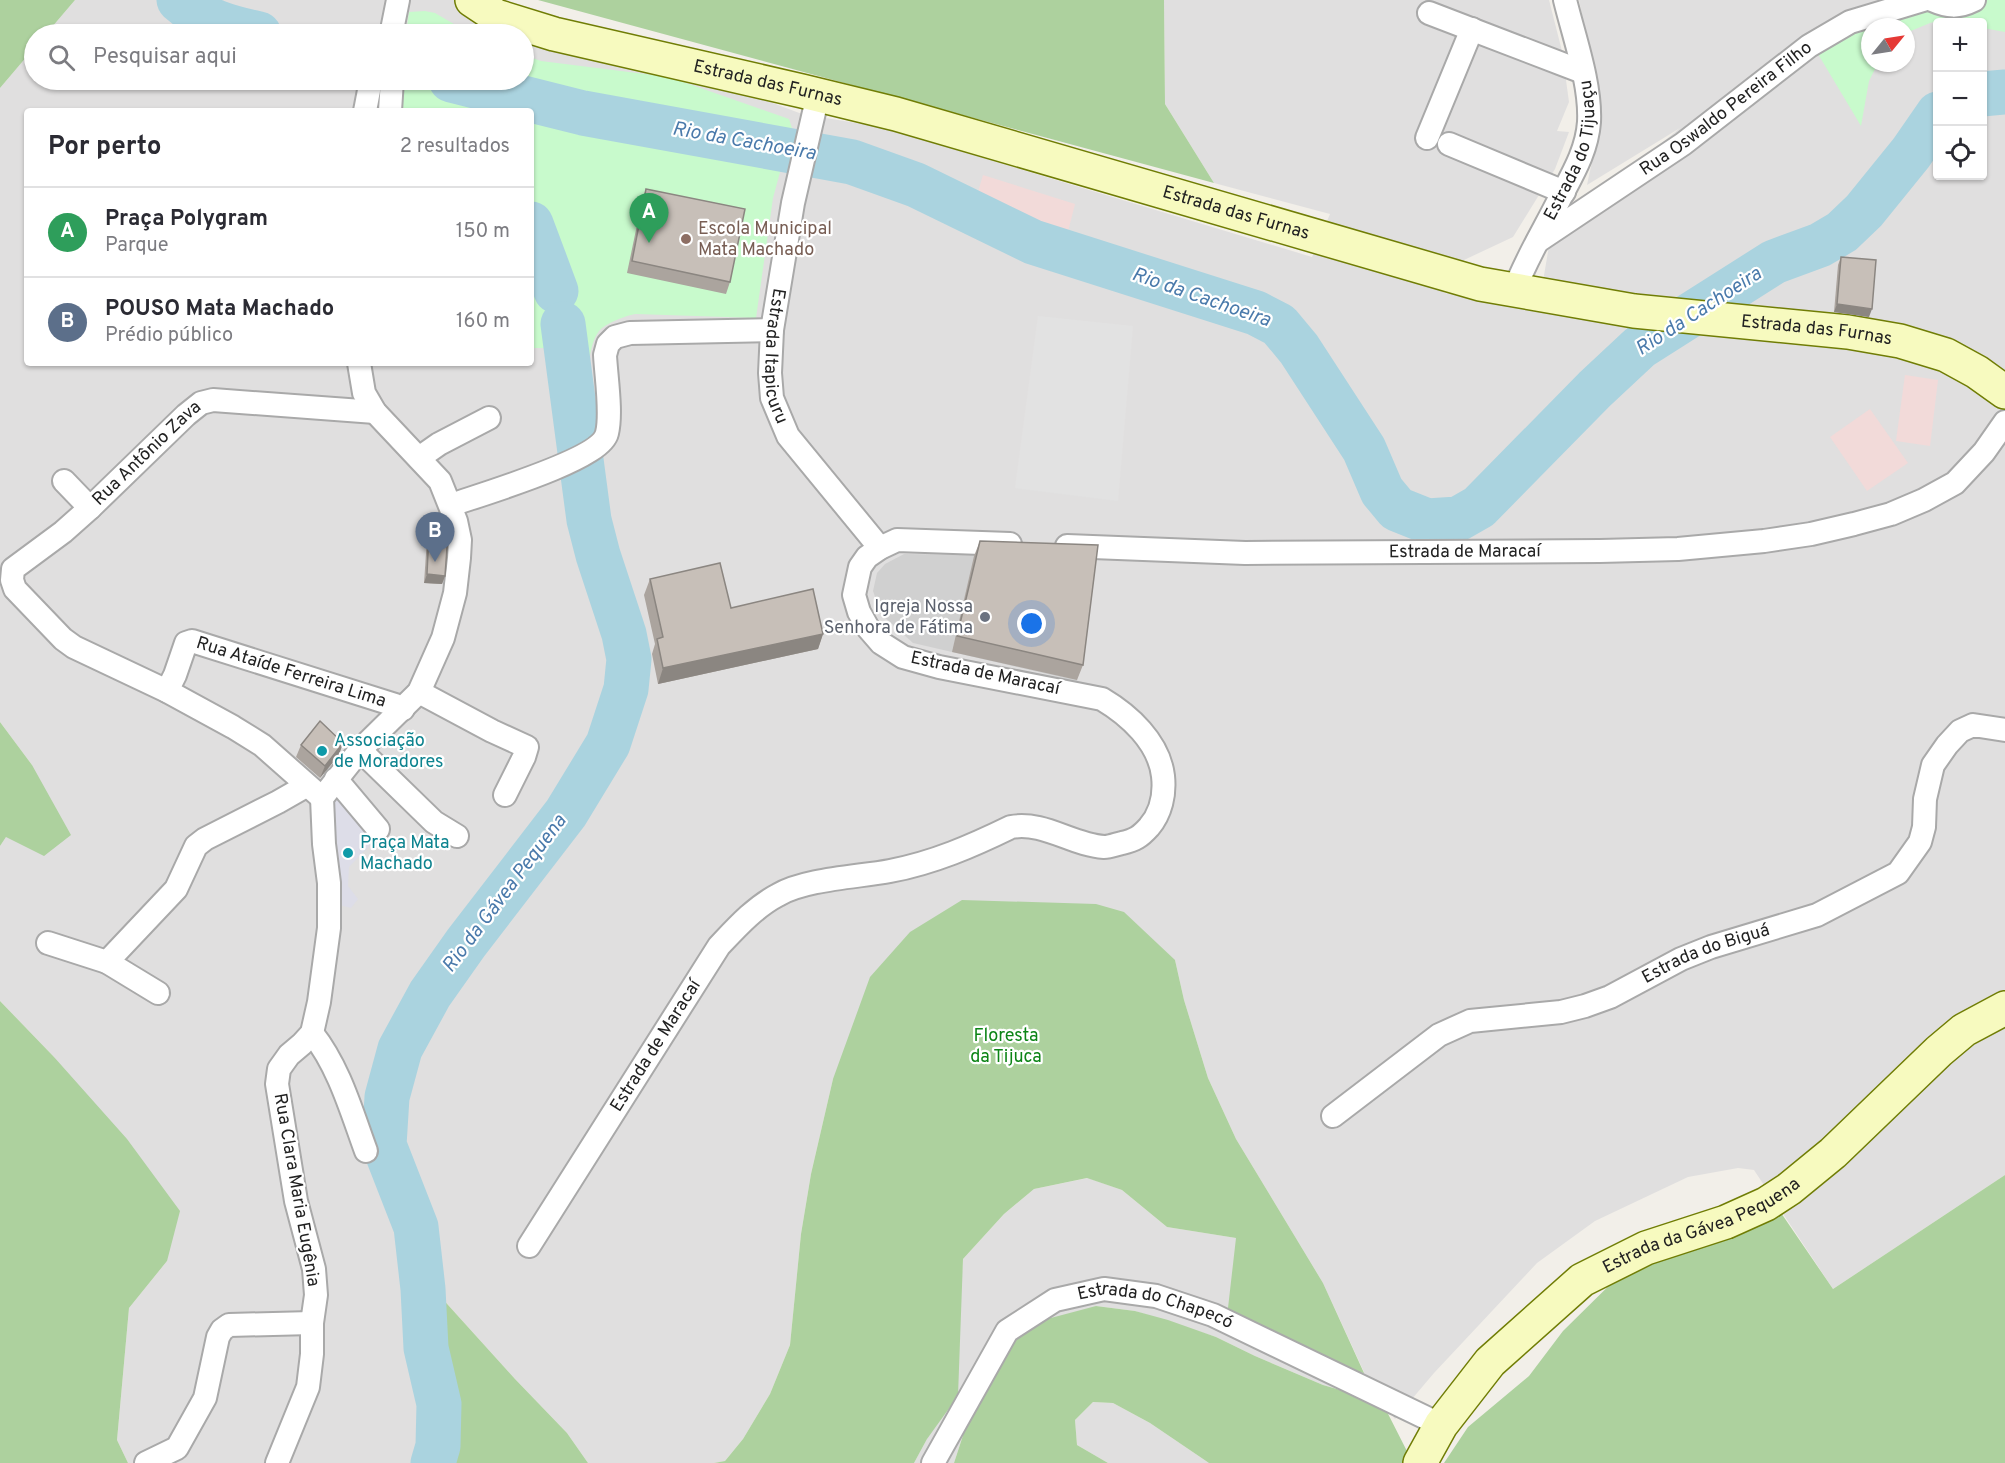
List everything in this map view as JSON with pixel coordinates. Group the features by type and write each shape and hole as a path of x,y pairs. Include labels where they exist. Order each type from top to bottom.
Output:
{"main road":[{"name":"Estrada das Furnas","path":"472,0 496,16 522,24"},
{"name":"Estrada das Furnas","path":"534,28 896,114 1480,284 1634,311 1848,332 1900,341 1946,356 1977,372 2005,392"},
{"name":"Estrada da Gávea Pequena","path":"1420,1463 1441,1425 1490,1362 1582,1280 1646,1248 1726,1222 1766,1204 1789,1189 1833,1153 1939,1051 1964,1030 2005,1008"}],"street":[{"path":"392,24 398,0"},
{"name":"Rua Oswaldo Pereira Filho","path":"1538,241 1683,144 1809,46 1850,22 1923,0"},
{"path":"1932,0 1952,7 1974,0"},
{"name":"Estrada do Tijuaçu","path":"1514,291 1524,266 1582,154 1589,122 1572,3"},
{"path":"1429,13 1583,72"},
{"path":"1472,29 1438,141 1564,192"},
{"path":"366,108 369,90"},
{"path":"390,108 391,90"},
{"name":"Estrada Itapicuru","path":"818,95 793,203 772,330 770,373 772,398 788,436 880,548"},
{"path":"451,505 566,465 593,450 605,439 608,433 605,355 608,344 615,337 644,331 772,330"},
{"path":"107,962 176,889 196,846 205,839 261,811 314,792 336,779 399,707 419,692 443,638 455,593 460,540 451,505 440,481 375,412 364,393 360,366"},
{"name":"Rua Antônio Zava","path":"171,683 74,647 63,639 15,589 12,580 13,570 63,532 201,403 213,400 375,412"},
{"path":"419,458 439,444 489,418"},
{"name":"Estrada de Maracaí","path":"529,1246 719,946 759,907 780,893 806,885 892,871 940,859 1011,827 1035,826 1070,840 1106,847 1138,839 1154,821 1163,800 1163,774 1154,750 1123,712 1102,699 939,667 903,657 881,643 868,628 859,612 854,595 860,567 867,557 880,548 897,540 1245,553 1588,551 1678,549 1764,541 1811,534 1854,524 1891,514 1924,500 1955,483 1984,452 2005,422"},
{"path":"64,481 90,508"},
{"name":"Rua Ataíde Ferreira Lima","path":"171,683 186,643 192,641 399,707"},
{"path":"171,683 262,745 314,792 329,884 329,928 319,1002 312,1033 322,1045 343,1086 366,1150"},
{"path":"419,692 492,731 525,752 505,795"},
{"name":"Estrada do Biguá","path":"1333,1116 1439,1035 1470,1021 1561,1012 1585,1006 1610,997 1680,959 1817,915 1898,873 1920,842 1924,827 1925,799 1933,765 1947,745 1960,731 1973,725 2005,730"},
{"path":"360,750 434,822 457,836"},
{"path":"336,779 378,829"},
{"path":"48,944 107,962 158,993"},
{"name":"Rua Clara Maria Eugênia","path":"277,1463 308,1387 315,1295 314,1269 296,1201 277,1084 279,1069 289,1054 312,1033"},
{"name":"Estrada do Chapecó","path":"933,1463 1007,1331 1055,1300 1104,1289 1156,1296 1213,1316 1441,1425"},
{"path":"146,1463 177,1448 205,1398 218,1337 222,1330 229,1325 312,1323"}],"shaded area":[{"path":"75,0 499,0 802,114 880,127 1312,257 1330,214 1214,183 1165,104 1164,0 1549,0 1562,51 1569,102 1557,131 1569,132 1555,169 1513,237 1464,260 1444,293 1539,305 1551,234 1680,128 1587,185 1602,115 1579,0 2005,0 2005,1175 1833,1289 1754,1170 1738,1168 1688,1177 1595,1221 1537,1263 1434,1373 1395,1419 1382,1402 1323,1385 1216,1337 1135,1311 1096,1306 970,1414 954,1463 914,1463 927,1439 960,1342 959,1314 963,1259 1004,1214 1034,1189 1088,1178 1122,1190 1167,1227 1236,1238 1329,1367 1364,1372 1323,1283 1236,1139 1208,1078 1184,1000 1175,960 833,1079 811,1174 801,1234 790,1345 770,1394 743,1439 725,1461 714,1463 588,1463 567,1433 439,1295 431,1264 418,1463 128,1463 117,1440 129,1308 167,1261 54,1057 0,1001 0,846 6,837 32,765 0,722 0,88 24,60 24,90 534,90 534,24 55,24"},
{"path":"983,175 1075,204 1064,247 974,206"},
{"path":"1038,316 1133,326 1118,501 1015,488"},
{"path":"1905,375 1938,380 1930,446 1896,441"},
{"path":"1870,409 1908,463 1867,491 1830,437"},
{"name":"Igreja Nossa Senhora de Fátima","path":"904,554 1093,556 1077,681 913,643 881,614 873,591 877,573 885,564"},
{"name":"Praça Mata Machado","path":"337,791 377,838 349,867 348,886 358,899 351,908 336,904 329,802"},
{"path":"1093,1402 1113,1403 1150,1423 1209,1463 1108,1463 1077,1445 1075,1420"}],"green space":[{"path":"0,0 75,0 55,24 24,24 24,60 0,88"},
{"path":"538,0 1164,0 1165,104 1214,183"},
{"path":"1974,0 2005,0 2005,32 1987,29 1987,18 1933,18 1933,22 1915,29 1915,18 1873,18"},
{"path":"409,12 435,13 454,24 407,24"},
{"path":"1861,20 1861,72 1874,72 1869,81 1861,126 1812,44 1850,22"},
{"path":"534,59 669,77 789,119 792,128 773,198 756,318 636,314 616,320 602,328 594,341 588,369 590,441 565,456 555,348 534,348 534,108 398,108 400,90 534,90"},
{"path":"0,722 32,765 71,835 44,856 6,837 0,846"},
{"name":"Floresta da Tijuca","path":"962,900 1096,904 1124,912 1175,960 1184,1000 1208,1078 1236,1139 1323,1283 1364,1373 1329,1367 1255,1329 1228,1308 1236,1238 1167,1227 1122,1190 1087,1178 1034,1189 1004,1214 963,1259 958,1396 927,1439 914,1463 714,1463 725,1461 743,1439 770,1394 790,1345 801,1234 811,1174 833,1079 870,977 910,932"},
{"path":"0,1001 54,1057 127,1139 180,1211 167,1261 129,1308 117,1440 128,1463 0,1463"},
{"path":"2005,1175 2005,1463 1444,1463 1468,1427 1529,1376 1563,1331 1638,1257 1777,1207 1833,1289"},
{"path":"430,1262 439,1295 567,1433 588,1463 418,1463"},
{"path":"1096,1306 1135,1311 1168,1320 1216,1337 1323,1385 1382,1402 1413,1463 1209,1463 1150,1423 1113,1403 1093,1402 1075,1420 1077,1445 1108,1463 954,1463 970,1414 1013,1337 1047,1319"}],"building":[{"name":"Escola Municipal Mata Machado","path":"646,189 745,209 730,282 632,261"},
{"path":"1841,257 1876,260 1872,309 1837,304"},
{"path":"429,531 448,533 445,576 427,574"},
{"path":"980,541 1098,545 1083,665 957,636"},
{"path":"720,563 731,608 813,589 823,634 663,668 657,639 663,637 650,579"},
{"path":"320,721 343,743 325,766 301,745"}],"waterway":[{"name":"Rio da Cachoeira","path":"179,0 197,13 222,24"},
{"name":"Rio da Cachoeira","path":"491,90 583,113 852,162 916,185 1033,242 1256,313 1279,325 1299,349 1364,449 1382,491 1397,509 1427,521 1458,519 1479,507 1595,389 1640,347 1774,262 1820,245 1842,232 1864,211 1911,153 1933,121"},
{"name":"Rio da Cachoeira","path":"1987,94 2005,92"},
{"name":"Rio da Gávea Pequena","path":"534,232 556,291"},
{"name":"Rio da Gávea Pequena","path":"433,1463 438,1446 439,1404 426,1348 423,1289 416,1227 384,1145 387,1097 400,1049 430,994 466,943 566,813 608,744 626,689 629,659 624,634 589,520 563,324"}],"place":[{"name":"Escola Municipal Mata Machado","path":"686,239"},
{"name":"Praça Polygram","path":"649,243"},
{"name":"POUSO Mata Machado","path":"435,562"},
{"name":"Igreja Nossa Senhora de Fátima","path":"985,617"},
{"name":"Associação de Moradores","path":"322,751"},
{"name":"Praça Mata Machado","path":"348,853"}]}
